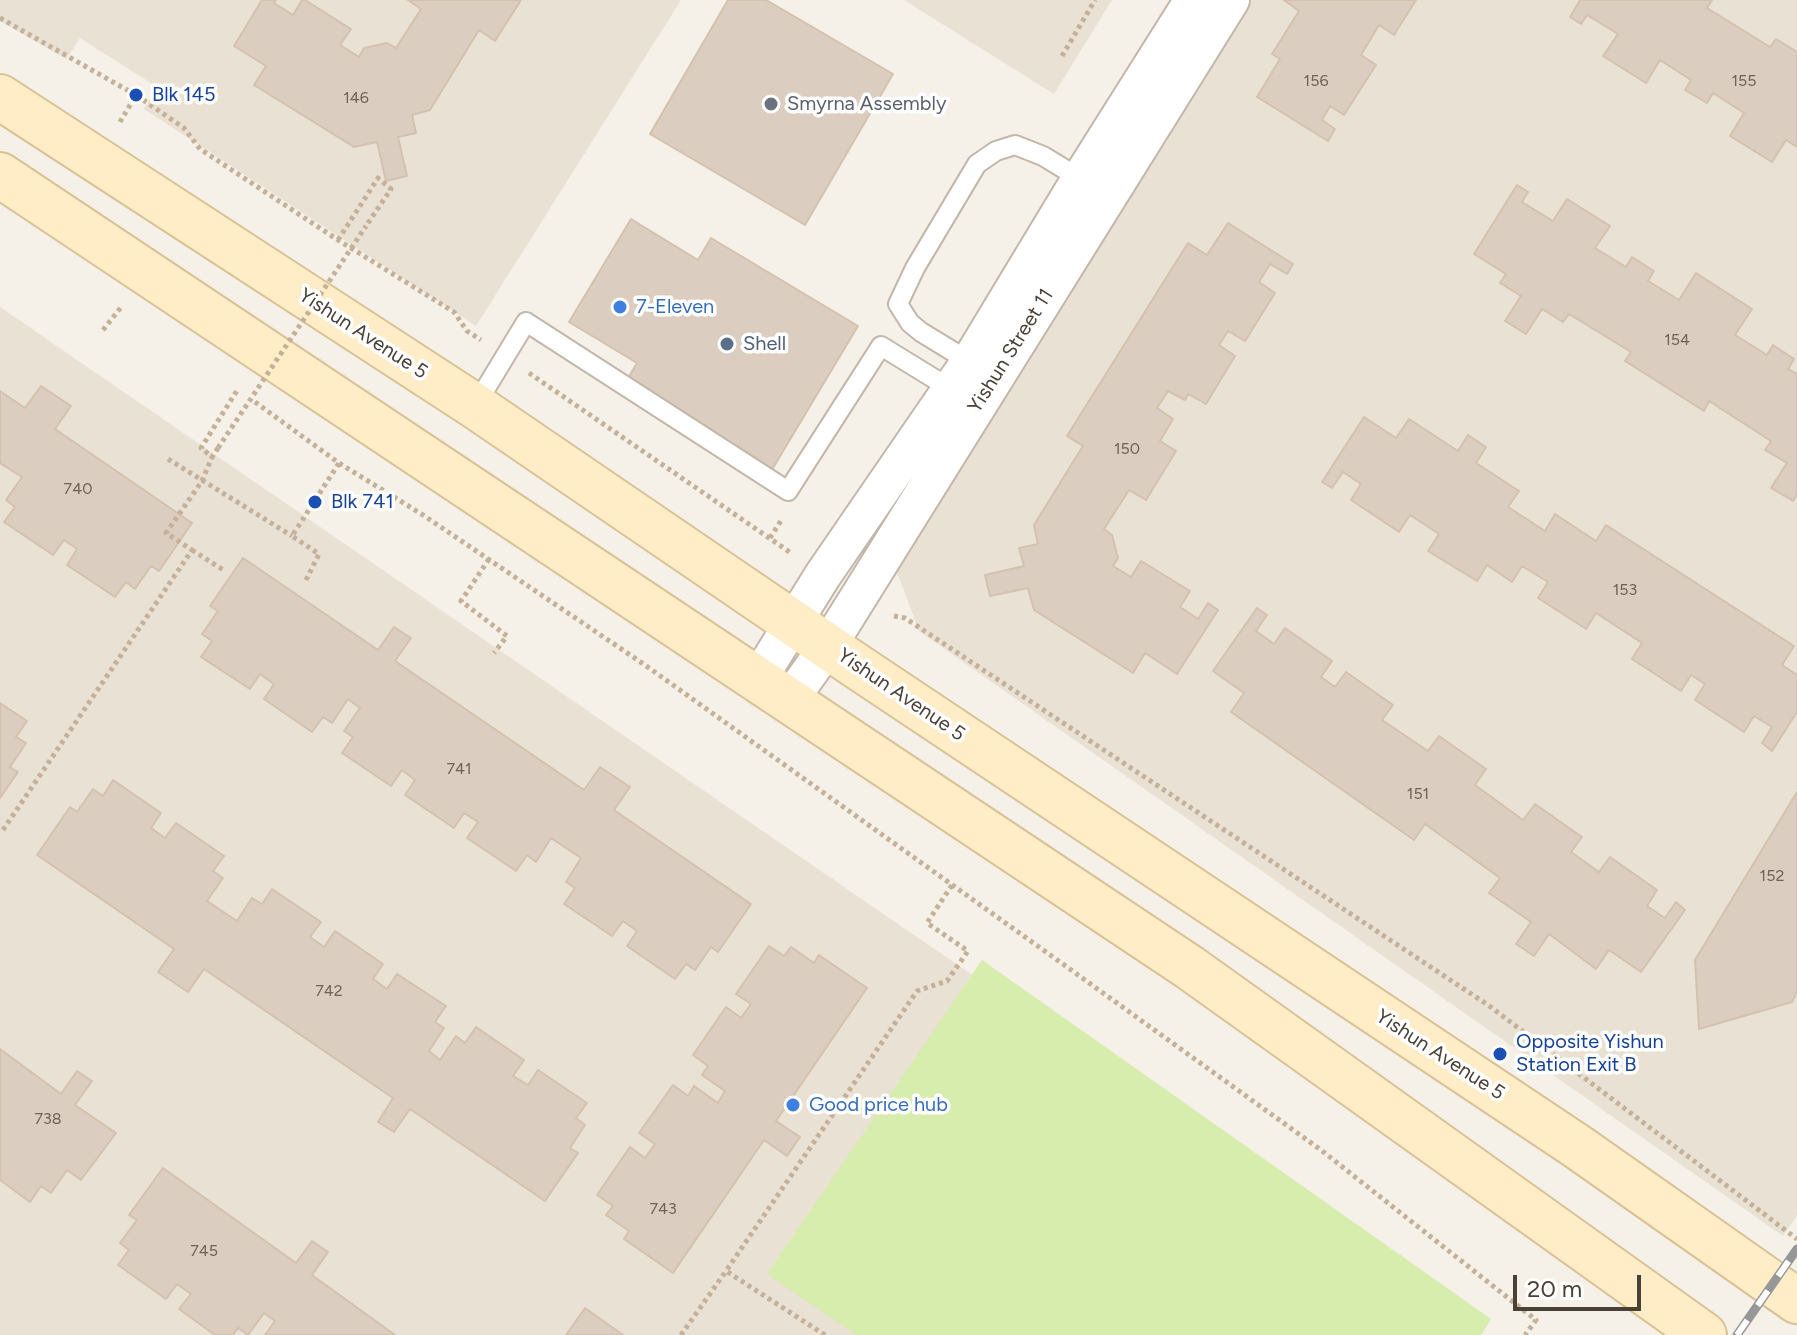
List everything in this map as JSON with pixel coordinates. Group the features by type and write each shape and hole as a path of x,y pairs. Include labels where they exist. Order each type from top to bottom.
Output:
{"main road":[{"name":"Yishun Avenue 5","path":"0,97 475,406 1578,1147 1797,1301"},
{"path":"0,175 1189,967 1704,1335"}],"street":[{"name":"Yishun Street 11","path":"1146,105 1193,0"},
{"name":"Yishun Street 11","path":"773,691 811,634 823,575 972,376 1146,105 1231,0"}],"lane":[{"path":"972,376 910,323 898,304 915,268 977,164 996,151 1015,145 1043,156 1094,187"},
{"path":"475,406 526,322 788,491 881,346 972,376"}],"path":[{"path":"1062,56 1095,0"},
{"path":"0,18 136,95 184,128 200,149 454,312 467,331 770,538"},
{"path":"96,161 136,95"},
{"path":"225,571 166,533 202,481 212,457 391,189 378,178 338,240"},
{"path":"109,298 132,314"},
{"path":"103,330 122,306"},
{"path":"225,381 339,463 489,559 645,665 1321,1150 1536,1320 1525,1335"},
{"path":"212,457 201,448 238,389"},
{"path":"168,459 319,554 306,580"},
{"path":"292,536 339,463"},
{"path":"3,830 192,550"},
{"path":"489,559 461,601 507,636 494,653"},
{"path":"892,615 905,618 1488,1005 1797,1239"},
{"path":"681,1335 917,991 947,981 968,951 927,923 952,885"},
{"path":"726,1271 820,1334"}],"shaded area":[{"path":"0,0 681,0 476,326 144,109 157,87 80,38 66,59 0,21"},
{"path":"904,0 1112,0 1054,94"},
{"path":"1252,0 1797,0 1797,1215 1783,1236 919,631 895,567"},
{"path":"0,307 1029,1014 898,1335 0,1335"}],"green space":[{"path":"982,960 1491,1319 1481,1335 857,1335 767,1274"}],"building":[{"path":"262,0 276,0 274,3 293,15 305,0 351,29 340,45 359,57 364,48 387,43 396,48 421,9 408,0 521,0 495,41 479,30 430,110 412,115 416,133 398,137 407,176 386,181 377,142 354,147 254,85 266,66 234,46"},
{"name":"Smyrna Assembly","path":"728,0 766,0 893,74 805,225 650,134"},
{"path":"1284,0 1416,0 1394,35 1379,25 1361,55 1376,65 1344,115 1330,106 1322,120 1335,129 1328,141 1257,97 1280,59 1272,54 1299,11"},
{"path":"1580,0 1712,0 1707,8 1770,47 1776,39 1797,52 1797,147 1786,140 1772,162 1730,136 1744,113 1713,93 1707,103 1685,90 1691,80 1660,60 1646,83 1603,56 1618,34 1587,15 1581,24 1570,17"},
{"path":"1517,185 1528,192 1522,202 1553,221 1567,199 1610,226 1595,248 1626,267 1632,257 1654,271 1648,281 1679,300 1696,273 1752,309 1735,335 1767,355 1773,345 1794,359 1788,369 1797,374 1797,494 1793,501 1771,488 1787,463 1765,450 1771,441 1709,401 1704,411 1625,361 1631,352 1569,314 1563,322 1542,309 1526,334 1505,321 1521,296 1500,283 1506,274 1474,254"},
{"name":"Shell","path":"631,219 698,260 711,238 858,326 770,473 624,385 637,363 569,322"},
{"path":"1228,223 1293,264 1287,274 1270,264 1259,282 1275,293 1245,341 1228,331 1219,345 1235,356 1206,404 1188,394 1185,400 1168,391 1157,408 1173,419 1160,441 1176,451 1146,500 1129,490 1104,529 1112,535 1118,558 1113,566 1131,577 1141,561 1190,591 1180,607 1198,619 1208,603 1218,610 1177,674 1145,653 1133,673 1034,610 1028,588 990,596 985,575 1024,566 1019,548 1038,544 1034,525 1083,446 1067,436 1188,243 1207,255"},
{"path":"41,386 71,406 55,429 192,523 159,571 151,566 135,589 126,582 115,597 67,565 77,549 64,540 53,555 4,522 15,507 6,500 22,477 0,463 0,391 25,408"},
{"path":"1364,417 1396,438 1409,419 1458,451 1468,435 1486,447 1476,463 1519,491 1508,507 1545,531 1555,514 1596,541 1606,525 1794,646 1782,665 1797,675 1797,712 1772,751 1762,743 1772,727 1754,716 1744,732 1695,700 1705,684 1691,675 1681,691 1632,659 1642,643 1596,613 1586,629 1538,598 1548,582 1522,566 1512,582 1487,565 1477,581 1428,551 1439,534 1410,515 1399,532 1351,500 1361,484 1343,472 1332,488 1322,482"},
{"path":"243,558 378,650 394,627 411,638 395,661 584,790 600,767 630,787 614,810 751,904 718,952 711,947 695,970 686,964 675,979 627,946 637,931 623,921 612,936 564,904 575,888 566,882 581,858 551,838 536,862 527,855 516,871 467,838 478,822 464,813 454,828 405,795 415,780 402,770 391,786 342,753 353,737 344,731 360,708 348,699 332,723 323,717 312,732 264,699 274,684 260,674 250,689 201,657 212,641 202,634 218,611 210,606"},
{"path":"1257,608 1267,615 1256,631 1274,644 1285,628 1332,661 1321,677 1335,687 1346,672 1393,705 1382,720 1428,751 1439,736 1486,769 1475,785 1523,820 1535,804 1582,837 1571,852 1599,872 1610,857 1657,890 1647,906 1665,918 1676,902 1685,910 1641,972 1609,950 1596,969 1549,934 1534,956 1516,944 1531,922 1489,893 1500,878 1425,824 1414,840 1231,712 1244,693 1213,671"},
{"path":"0,703 27,721 16,737 26,743 10,767 18,772 0,798"},
{"path":"113,780 161,813 151,828 165,838 176,823 224,856 213,871 223,878 207,901 237,921 252,898 262,904 272,889 321,922 310,937 324,947 335,931 383,964 373,979 387,989 397,974 446,1006 435,1022 444,1028 429,1051 440,1060 456,1036 465,1043 476,1027 524,1060 513,1076 528,1085 538,1070 587,1103 576,1118 585,1125 570,1148 578,1153 545,1201 410,1109 394,1132 378,1122 393,1098 204,969 188,992 158,972 174,949 37,855 70,807 77,812 93,789 103,796"},
{"path":"1797,792 1797,992 1792,1002 1699,1029 1695,960"},
{"path":"769,946 784,956 791,947 814,963 819,955 867,988 776,1121 800,1137 787,1156 764,1140 673,1273 624,1239 629,1231 606,1215 613,1206 597,1195 630,1147 645,1158 655,1144 639,1133 673,1085 688,1096 694,1086 718,1103 725,1091 702,1075 708,1066 693,1055 726,1007 741,1018 751,1004 736,994"},
{"path":"0,1049 61,1094 77,1071 92,1081 75,1105 116,1133 81,1180 67,1170 51,1193 41,1186 30,1202 0,1180"},
{"path":"163,1168 296,1263 312,1241 328,1252 312,1275 395,1335 265,1335 275,1321 264,1313 248,1335 238,1328 233,1335 215,1335 179,1309 191,1294 177,1284 166,1299 118,1265 129,1250 120,1243 137,1220 129,1215"},
{"path":"585,1308 623,1335 566,1335"}],"railway":[{"path":"1737,1335 1797,1249"}],"place":[{"name":"Blk 145","path":"136,95"},
{"name":"Smyrna Assembly","path":"771,104"},
{"name":"7-Eleven","path":"620,307"},
{"name":"Shell","path":"727,344"},
{"name":"Blk 741","path":"315,502"},
{"name":"Opposite Yishun Station Exit B","path":"1500,1054"},
{"name":"Good price hub","path":"793,1105"}]}
